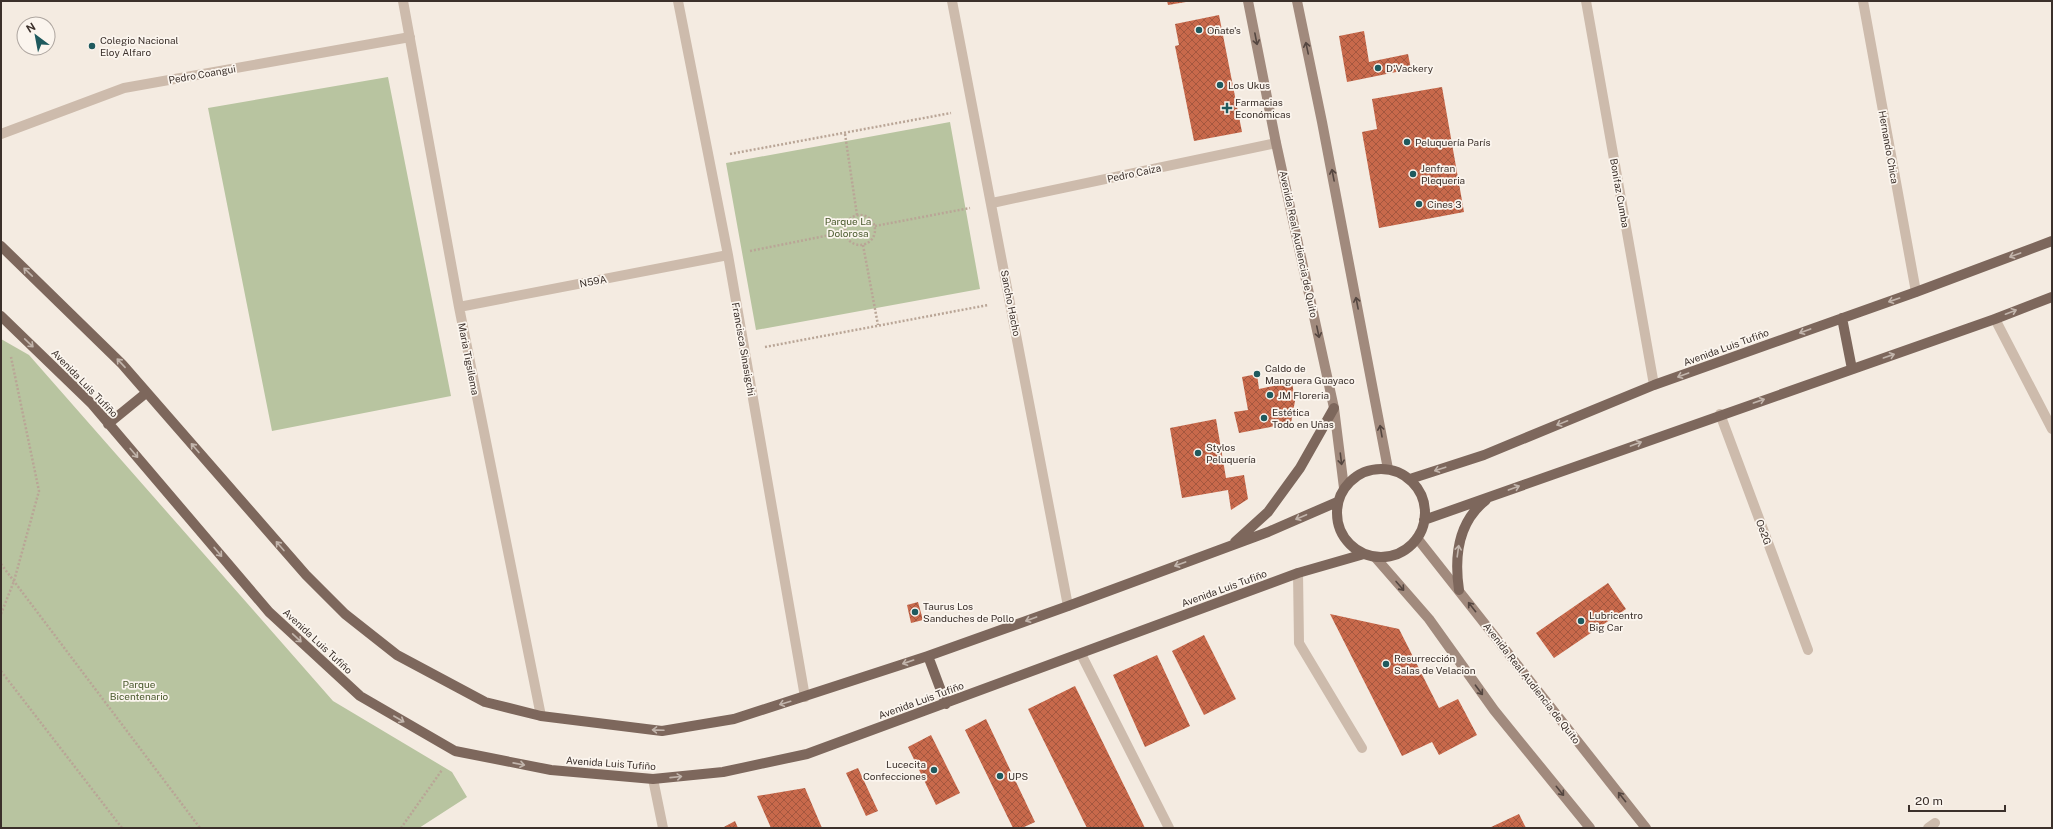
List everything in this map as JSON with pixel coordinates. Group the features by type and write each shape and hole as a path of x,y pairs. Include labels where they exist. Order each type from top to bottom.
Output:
{"main road":[{"name":"Avenida Real Audiencia de Quito","path":"1248,1 1276,143 1334,408 1344,488"},
{"path":"1297,1 1324,129 1388,469"},
{"name":"Avenida Luis Tufiño","path":"1410,479 1484,455 1654,385 1916,292 2052,241"},
{"path":"1,246 122,364 306,575 345,614 397,655 485,702 541,716 662,731 734,719 928,656 1068,606 1230,546 1337,502"},
{"path":"1424,520 1720,414 1995,319 2052,297"},
{"name":"Avenida Luis Tufiño","path":"1,316 92,404 269,612 360,696 455,751 551,770 653,779 723,772 807,754 1298,573 1364,554"},
{"path":"1842,318 1852,369"},
{"path":"108,424 146,393"},
{"path":"1230,546 1268,512 1300,468 1334,408"},
{"path":"1388,469 1400,473 1410,479 1424,502 1424,520 1417,538 1406,549 1398,553 1375,557 1364,554 1355,549 1341,533 1337,523 1337,502 1344,488 1356,476 1371,470 1388,469"},
{"path":"1459,590 1457,556 1462,533 1475,511 1491,496"},
{"name":"Avenida Real Audiencia de Quito","path":"1417,538 1646,828"},
{"path":"1375,557 1429,619 1494,710 1590,828"},
{"path":"928,656 946,704"}],"street":[{"name":"Maria Tigsilema","path":"403,1 459,307 541,716"},
{"name":"Francisca Sinasigchi","path":"678,1 728,255 805,697"},
{"name":"Sancho Hacho","path":"952,1 992,203 1068,606"},
{"name":"Bonifaz Cumba","path":"1586,1 1654,385"},
{"name":"Hernando Chica","path":"1863,1 1916,292"},
{"name":"Pedro Coangui","path":"1,134 124,88 410,37"},
{"name":"Pedro Caiza","path":"992,203 1276,143"},
{"name":"N59A","path":"459,307 728,255"},
{"path":"1995,319 2052,429"},
{"name":"Oe2G","path":"1720,414 1808,650"},
{"path":"1298,573 1299,643 1362,748"},
{"path":"1081,654 1169,828"},
{"path":"653,779 663,828"}],"path":[{"path":"709,158 845,134 973,109"},
{"path":"845,134 857,215"},
{"path":"875,226 992,203"},
{"path":"857,215 869,217 875,226 873,238 863,244 851,242 845,232 847,221 857,215"},
{"path":"728,255 845,232"},
{"path":"863,244 878,325"},
{"path":"745,352 878,325 1010,301"},
{"path":"1,614 14,581 39,491 11,355"},
{"path":"1,564 200,828"},
{"path":"1,671 122,828"},
{"path":"401,828 455,751"}],"green space":[{"path":"388,77 451,396 272,431 208,108"},
{"name":"Parque La Dolorosa","path":"950,122 980,289 756,330 726,163"},
{"name":"Parque Bicentenario","path":"1,339 29,355 333,701 452,772 467,797 419,828 1,828"}],"building":[{"path":"1167,1 1186,1 1186,2 1168,5"},
{"path":"1219,15 1242,132 1194,141 1175,46 1179,45 1175,24"},
{"path":"1364,31 1369,62 1408,54 1411,69 1347,82 1339,36"},
{"path":"1442,87 1464,212 1379,228 1362,132 1377,129 1372,99"},
{"path":"1257,374 1259,389 1292,382 1295,401 1291,423 1239,433 1234,412 1248,410 1242,377"},
{"name":"Stylos Peluquería","path":"1216,419 1226,478 1244,475 1248,499 1231,510 1228,490 1182,498 1170,428"},
{"name":"Lubricentro Big Car","path":"1608,583 1626,609 1554,658 1536,633"},
{"name":"Taurus Los Sanduches de Pollo","path":"918,602 923,620 911,623 907,605"},
{"name":"Resurrección Salas de Velacion","path":"1330,614 1399,629 1439,708 1458,699 1477,735 1439,755 1432,742 1402,756"},
{"path":"1204,635 1236,699 1204,715 1172,651"},
{"path":"1157,655 1190,726 1145,747 1113,675"},
{"path":"1075,686 1145,828 1087,828 1028,709"},
{"name":"UPS","path":"986,719 1035,822 1022,828 1013,828 965,730"},
{"name":"Lucecita Confecciones","path":"931,735 960,793 936,805 908,747"},
{"path":"858,768 878,811 866,816 846,773"},
{"path":"805,788 822,828 771,828 757,796"},
{"path":"1519,814 1526,828 1489,828"},
{"path":"735,821 738,828 722,828"}],"place":[{"name":"Oñate's","path":"1199,30"},
{"name":"Colegio Nacional Eloy Alfaro","path":"92,46"},
{"name":"D'Vackery","path":"1378,68"},
{"name":"Los Ukus","path":"1220,85"},
{"name":"Farmacias Económicas","path":"1227,108"},
{"name":"Peluquería París","path":"1407,142"},
{"name":"Jenfran Plequeria","path":"1413,174"},
{"name":"Cines 3","path":"1419,204"},
{"name":"Caldo de Manguera Guayaco","path":"1257,374"},
{"name":"JM Floreria","path":"1270,395"},
{"name":"Estética Todo en Uñas","path":"1264,418"},
{"name":"Stylos Peluquería","path":"1198,453"},
{"name":"Taurus Los Sanduches de Pollo","path":"915,612"},
{"name":"Lubricentro Big Car","path":"1581,621"},
{"name":"Resurrección Salas de Velacion","path":"1386,664"},
{"name":"Lucecita Confecciones","path":"934,770"},
{"name":"UPS","path":"1000,776"}]}
